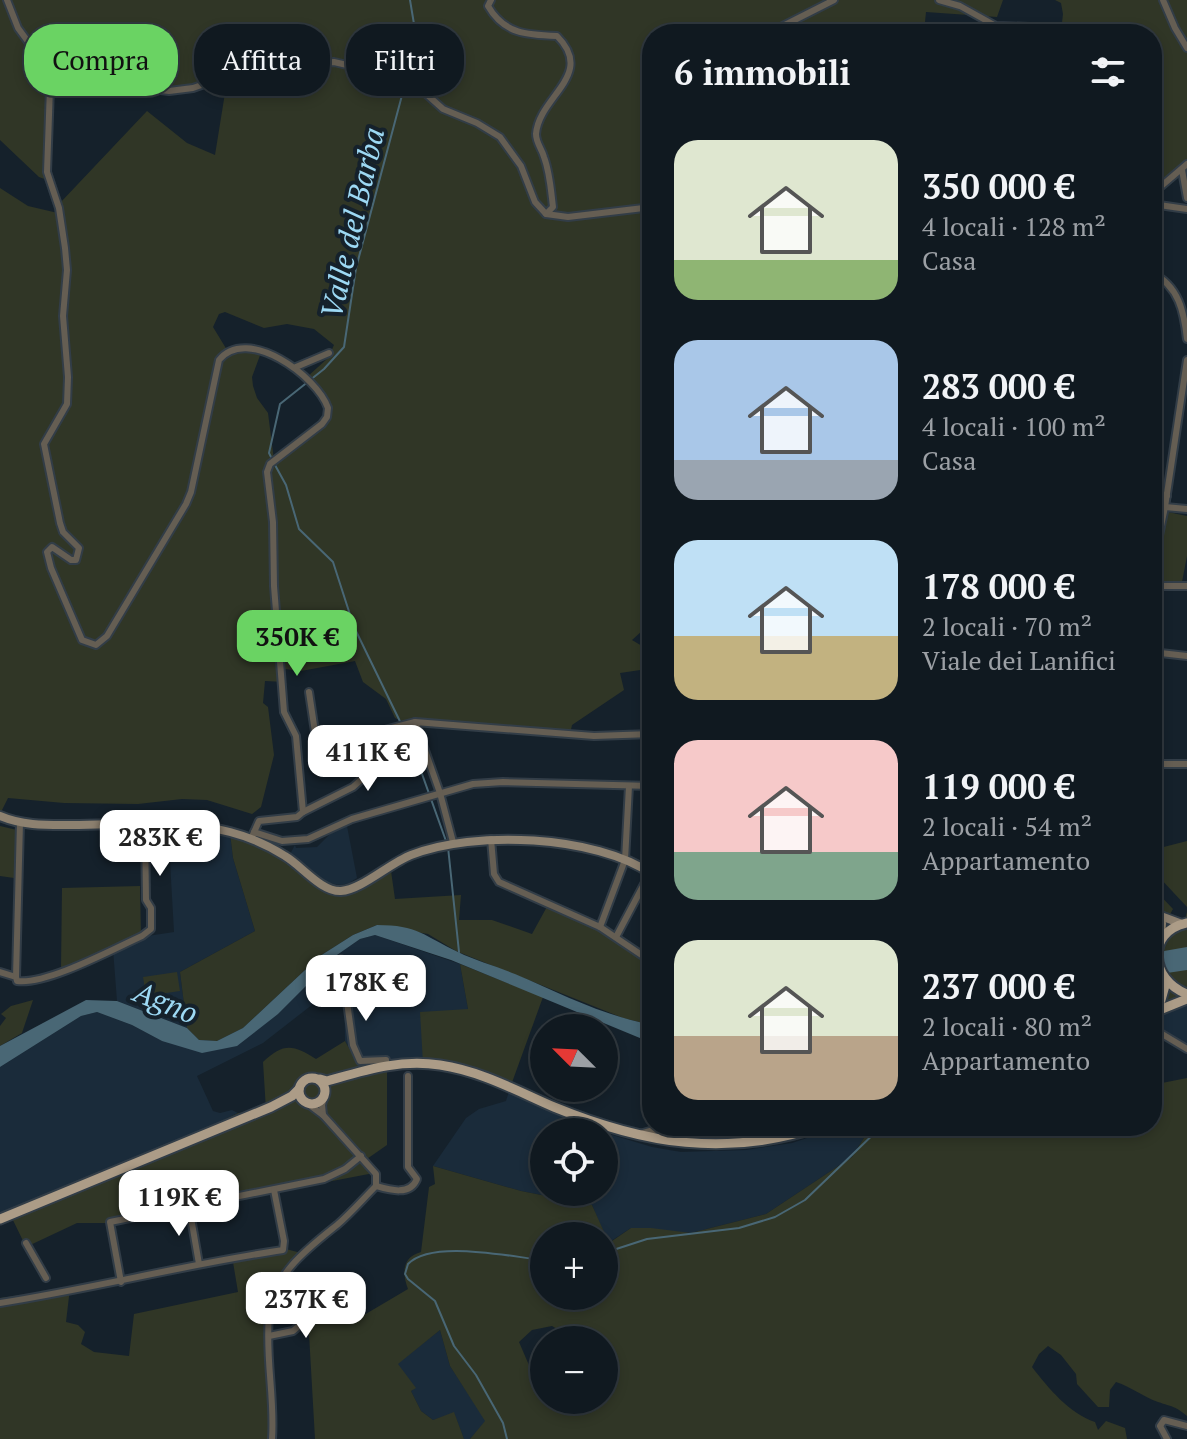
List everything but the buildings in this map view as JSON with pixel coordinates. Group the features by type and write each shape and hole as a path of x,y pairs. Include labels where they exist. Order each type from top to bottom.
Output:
{"main road":[{"path":"0,816 20,822 205,827 252,835 337,891 350,889 397,861 448,843 491,839 534,840 625,860 642,868"},
{"path":"1162,914 1184,923"},
{"path":"1162,940 1166,934 1184,923"},
{"path":"1162,973 1162,989"},
{"path":"1163,978 1187,996"},
{"path":"1162,1006 1187,996"},
{"path":"0,1219 271,1107 292,1096 308,1078 327,1081 386,1065 427,1064 462,1069 588,1121 634,1136 705,1144 779,1136"},
{"path":"271,1107 318,1102 332,1086 358,1072"},
{"path":"320,1079 325,1086 324,1096"},
{"path":"299,1089 305,1102"}],"street":[{"path":"7,0 24,36"},
{"path":"491,0 488,6 502,25 514,32 557,36 572,58 570,71 558,94 540,115 536,138 545,159 553,207 546,214"},
{"path":"787,24 834,0"},
{"path":"939,0 960,6 992,24"},
{"path":"1163,0 1187,48"},
{"path":"178,90 230,75 290,64 334,62 399,77 414,83 443,109 477,123 500,137 521,166 535,202 546,214 568,217 642,208"},
{"path":"50,96 47,172 59,208 65,248 67,270 63,316 68,377 67,404 44,444 60,523 63,532 79,548 79,552 76,560 52,547 47,552 82,640 96,645 107,636 186,504 219,360 228,350 249,348 296,367 326,402 327,417 273,462 267,472 273,522 274,586 284,712 296,736 303,812"},
{"path":"1184,167 1187,198"},
{"path":"1162,186 1184,167"},
{"path":"1162,205 1187,209"},
{"path":"1162,281 1174,290 1185,317 1187,339"},
{"path":"296,367 329,353"},
{"path":"1162,521 1187,360"},
{"path":"1178,425 1187,426"},
{"path":"1162,494 1167,496"},
{"path":"1165,507 1187,509"},
{"path":"1162,586 1187,586"},
{"path":"1162,653 1187,656"},
{"path":"309,692 315,732 320,740 350,739 415,722 594,736 642,734"},
{"path":"415,722 438,794 448,843"},
{"path":"350,739 363,778 353,787 297,817 264,818 252,835 282,841 308,839 352,819 473,784 642,786"},
{"path":"1162,764 1187,764"},
{"path":"600,927 625,860 629,786"},
{"path":"20,822 16,977 17,981 27,982 142,936 151,929 151,908 146,900 145,825"},
{"path":"491,839 494,874 499,882 600,927 642,955"},
{"path":"8,849 19,850"},
{"path":"616,937 642,889"},
{"path":"341,959 352,1037 360,1061 386,1060 386,1065"},
{"path":"0,972 16,977"},
{"path":"1162,1034 1187,1049"},
{"path":"376,1186 395,1191 408,1189 415,1185 417,1179 408,1167 408,1076"},
{"path":"323,1115 324,1096"},
{"path":"272,1439 271,1306 290,1267 376,1186 376,1174 361,1156 323,1115 305,1102"},
{"path":"634,1136 642,1134"},
{"path":"121,1282 110,1222 324,1179 345,1169 361,1156"},
{"path":"0,1303 283,1250 274,1190"},
{"path":"189,1206 199,1264"},
{"path":"26,1243 46,1278"},
{"path":"269,1336 293,1331 307,1319 340,1313"},
{"path":"1167,1439 1160,1426 1164,1420 1187,1426"}],"shaded area":[{"path":"168,826 230,833 233,858 255,931 180,972 187,1028 117,1001 113,949 141,937 174,932"},
{"path":"347,826 357,878 349,883 328,883 289,856 295,845 296,848 317,847 330,834"},
{"path":"377,925 402,927 610,1014 582,1014 451,960 375,935 360,939 337,955 278,1014 237,1046 202,1053 162,1041 97,1012 81,1016 0,1067 0,1046 86,1000 117,1001 187,1028 199,1040 217,1041 243,1028 320,956 353,935"},
{"path":"375,935 460,964 468,1009 423,1063 360,1068 345,1041 344,980 263,1043 197,1076 213,1111 232,1110 238,1113 183,1141 0,1218 0,1067 81,1016 97,1012 162,1041 278,1014 337,955 360,939"},
{"path":"1187,947 1187,970 1167,973 1163,962 1164,951"},
{"path":"1187,998 1187,1050 1162,1034 1162,1009"},
{"path":"618,1016 642,1023 642,1039 618,1029"},
{"path":"510,1088 530,1097 530,1102 540,1102 575,1118 530,1118 530,1193 433,1166 466,1118 479,1109 506,1101"},
{"path":"813,1136 865,1136 852,1157 766,1214 691,1233 631,1228 618,1236 618,1222 599,1222 592,1206 618,1206 618,1137 681,1152 746,1150 792,1143"},
{"path":"440,1330 450,1366 486,1421 470,1439 464,1439 454,1413 433,1420 421,1411 411,1391 415,1388 397,1364"}],"green space":[{"path":"0,0 1003,0 997,17 926,12 925,24 642,24 642,631 632,640 642,646 642,670 620,673 624,690 572,725 570,734 537,728 439,723 428,719 404,722 395,718 386,699 363,682 355,661 301,671 285,669 285,682 265,681 263,703 268,707 274,755 261,807 252,814 207,800 182,799 138,804 64,803 8,798 0,814 0,188 28,206 62,214 60,203 147,111 187,143 215,155 225,96 330,96 330,24 194,24 194,88 178,92 178,24 24,24 24,96 50,96 50,181 39,177 0,140","holes":["225,312 264,328 287,324 314,329 334,345 328,358 307,377 330,406 329,417 274,460 268,413 257,398 252,377 262,350 243,346 227,350 213,327 219,314"]},
{"path":"1055,0 1187,0 1187,161 1162,182 1162,24 1062,24 1061,3"},
{"path":"1163,511 1187,516 1187,556 1181,587 1162,588"},
{"path":"0,826 17,830 14,878 0,876"},
{"path":"230,833 249,838 337,890 358,885 390,864 395,899 461,895 459,920 492,920 532,934 549,903 581,917 642,957 642,1023 623,1018 456,951 428,934 377,925 353,935 320,956 243,1028 217,1041 199,1040 187,1028 180,972 255,931 233,858"},
{"path":"1187,841 1187,907 1162,880 1162,847"},
{"path":"140,886 141,937 61,969 62,888"},
{"path":"1162,897 1173,909 1169,916 1185,919 1187,912 1187,998 1162,1009"},
{"path":"460,964 543,997 537,1014 530,1014 530,1033 510,1088 423,1063 420,1012 468,1009"},
{"path":"177,972 180,991 146,996 143,977"},
{"path":"33,1000 22,1033 0,1046 0,1026 6,1018 1,1014 11,1006"},
{"path":"345,1041 360,1068 387,1063 387,1145 364,1161 374,1173 112,1223 77,1223 26,1247 10,1214 183,1141 238,1113 266,1110 263,1062 276,1051 288,1048 301,1050 316,1059"},
{"path":"1187,1078 1187,1416 1177,1408 1116,1382 1110,1390 1109,1407 1098,1407 1077,1384 1076,1374 1061,1355 1048,1346 1032,1367 1045,1384 1068,1406 1095,1422 1098,1430 1106,1421 1125,1428 1127,1439 470,1439 485,1421 450,1366 440,1330 398,1364 416,1388 411,1391 421,1411 433,1420 454,1412 464,1439 315,1439 308,1316 339,1311 364,1315 408,1289 405,1266 410,1258 421,1252 429,1187 435,1184 433,1166 530,1193 530,1206 592,1206 600,1222 530,1222 530,1310 618,1310 618,1237 631,1228 691,1233 766,1214 852,1157 865,1136 1162,1136 1162,1083"},
{"path":"286,1249 301,1253 284,1276 268,1318 272,1439 0,1439 0,1298 70,1288 66,1322 78,1325 85,1332 81,1344 94,1352 129,1356 134,1314 238,1292 233,1262"}],"waterway":[{"name":"Valle del Barba","path":"272,459 269,453 280,404 324,369 344,347 356,268 409,69 414,24 410,0"},
{"name":"Valle del Barba","path":"275,465 286,485 299,529 333,562 354,627 412,746 446,841"},
{"name":"Valle del Barba","path":"448,847 459,952"},
{"path":"618,1248 647,1239 739,1228 775,1217 805,1200 872,1136"},
{"path":"507,1439 503,1423 476,1375 454,1346 435,1301 405,1274 408,1264 435,1252 472,1252 530,1258"}],"water label":[{"name":"Agno","path":"166,1002"}]}
